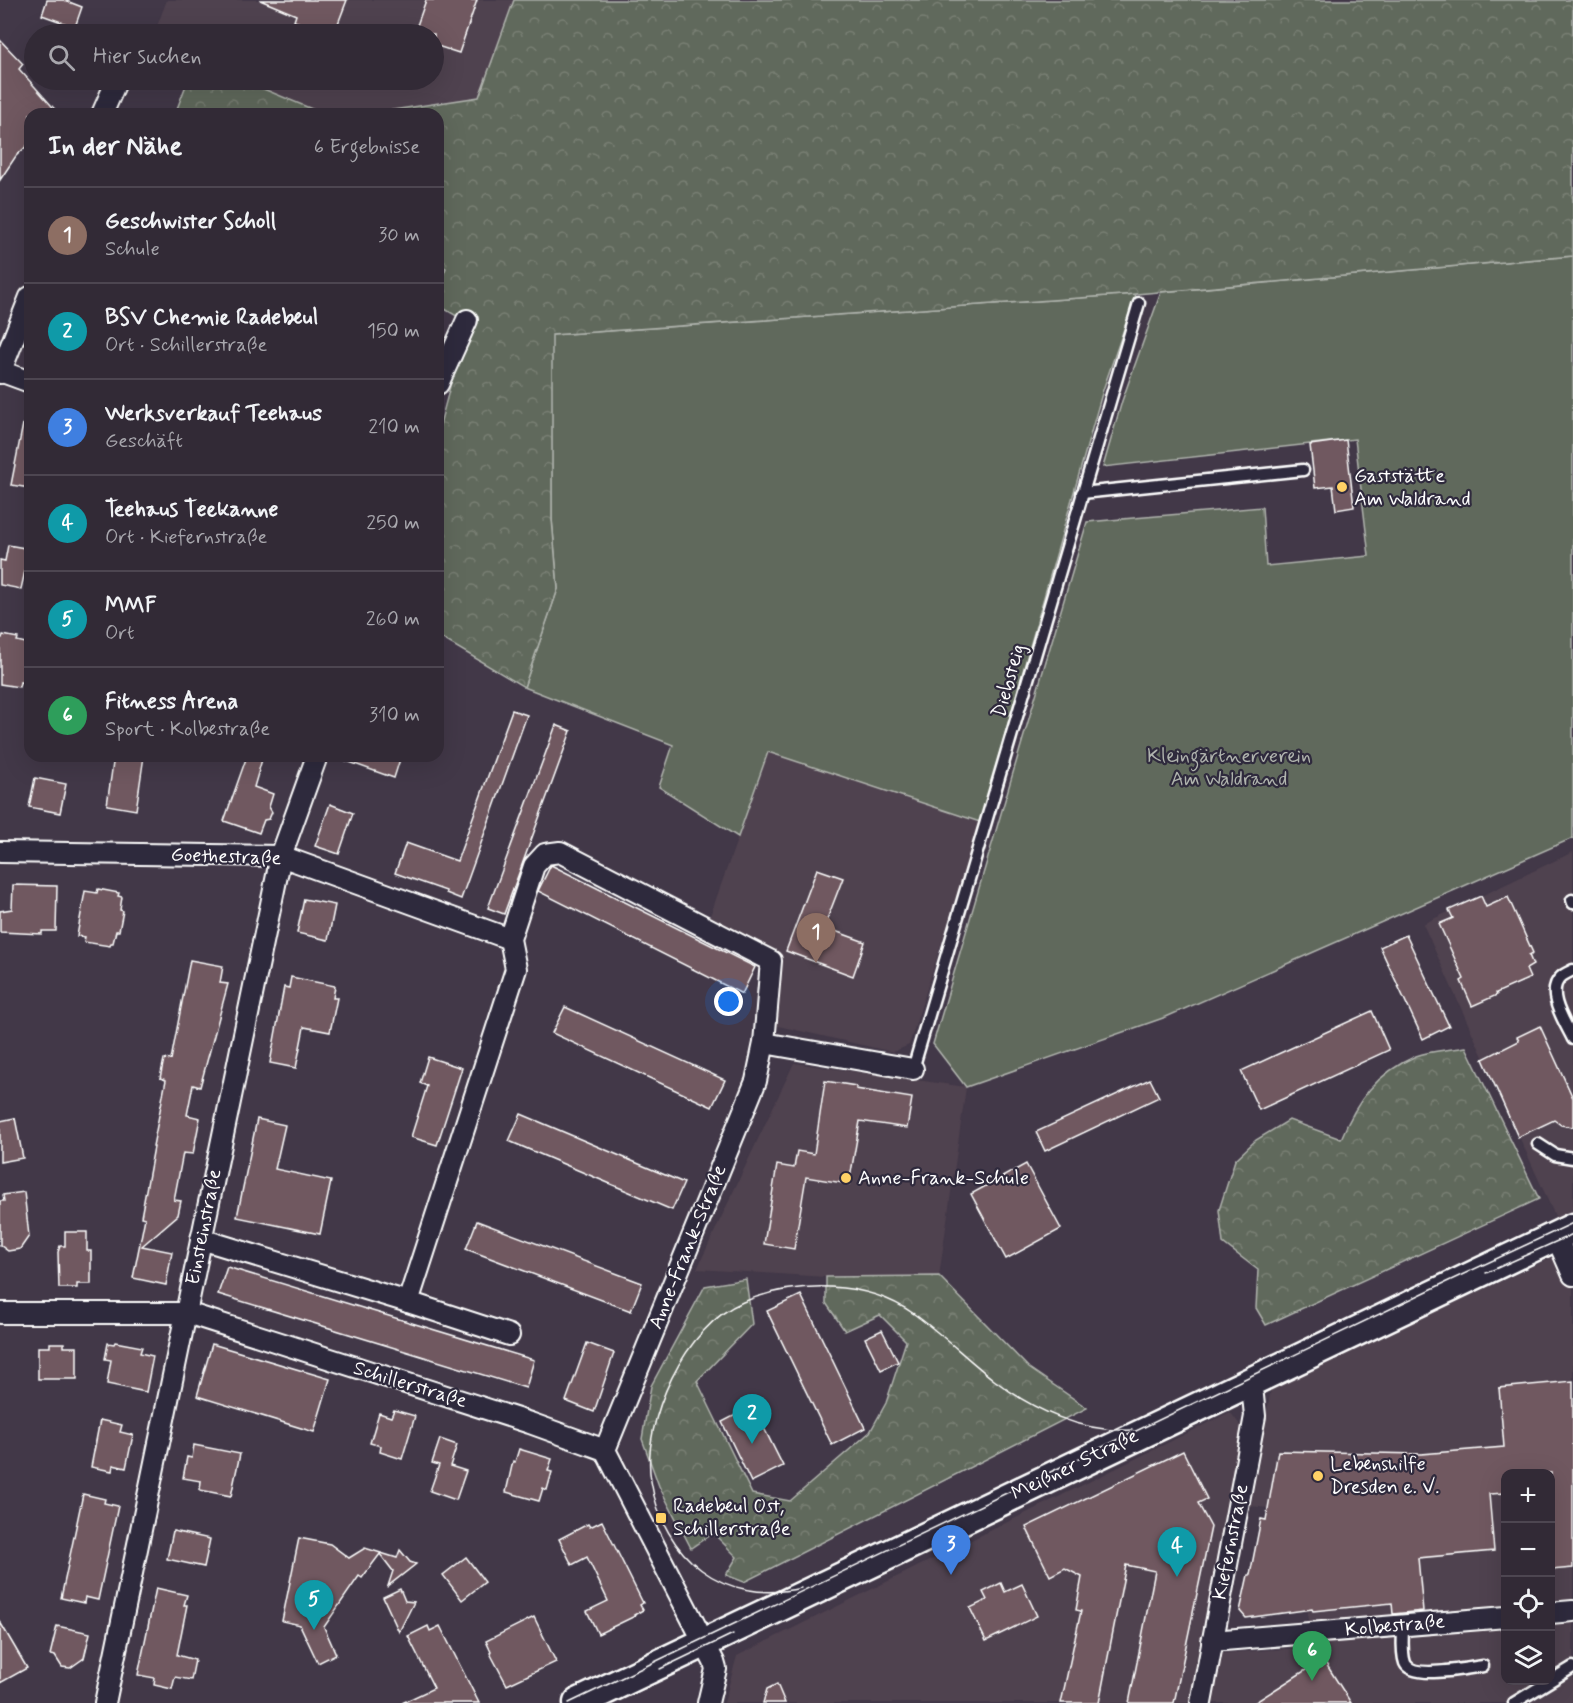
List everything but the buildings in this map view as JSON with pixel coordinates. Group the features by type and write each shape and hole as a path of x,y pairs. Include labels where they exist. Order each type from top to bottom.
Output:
{"main road":[{"name":"Meißner Straße","path":"578,1703 1565,1232"}],"street":[{"path":"105,108 113,90"},
{"path":"24,312 0,372 24,380"},
{"path":"444,370 466,320"},
{"name":"Einsteinstraße","path":"105,1703 280,856 315,762"},
{"name":"Goethestraße","path":"0,852 280,856 510,939"},
{"name":"Anne-Frank-Straße","path":"510,939 534,866 545,854 560,852 771,961 764,1043 756,1081 605,1450"},
{"path":"408,1302 516,969 510,939"},
{"path":"764,1043 913,1069"},
{"path":"1565,1232 1573,1275"},
{"path":"201,1239 509,1335"},
{"name":"Schillerstraße","path":"0,1313 187,1313 530,1423 605,1450"},
{"name":"Kiefernstraße","path":"1201,1703 1255,1416 1253,1396 1247,1382"},
{"path":"605,1450 716,1669 708,1703"},
{"path":"1555,1613 1573,1611"},
{"name":"Kolbestraße","path":"1212,1641 1501,1617"}],"lane":[{"name":"Diebsteig","path":"913,1069 1139,303"},
{"path":"1082,493 1303,470"},
{"path":"1573,970 1560,977 1554,993 1573,1040"},
{"path":"1538,1144 1555,1155 1573,1158"},
{"path":"1403,1625 1402,1643 1406,1665 1410,1669 1424,1673 1483,1666"},
{"path":"1519,1702 1573,1667"}],"shaded area":[{"path":"167,0 514,0 479,97 406,108 310,108 266,90 444,90 444,24 158,24"},
{"path":"768,752 980,822 909,1045 893,1052 774,1025 779,960 709,919"},
{"path":"1573,852 1573,1703 724,1703 737,1656 1230,1412 1244,1430 1198,1649 1226,1653 1312,1647 1302,1578 1310,1513 1251,1506 1271,1389 1570,1249 1423,924"},
{"name":"Anne-Frank-Schule","path":"794,1063 966,1087 939,1276 826,1277 697,1269"}],"green space":[{"path":"514,0 1573,0 1573,256 1136,294 552,335 552,519 558,589 524,687 444,640 444,409 467,322 444,309 446,268 444,267 444,108 406,108 479,97"},
{"path":"184,90 266,90 310,108 177,108"},
{"name":"Kleingärtnerverein Am Waldrand","path":"1573,256 1573,838 1166,1017 966,1087 933,1044 1087,522 1262,507 1266,566 1369,556 1355,439 1103,467 1122,401 1161,292"},
{"path":"1136,294 1103,390 980,822 768,752 738,837 659,787 673,745 524,687 558,589 552,519 551,335"},
{"path":"1466,1047 1539,1199 1266,1325 1256,1308 1258,1270 1223,1243 1219,1210 1235,1160 1256,1140 1289,1120 1341,1139 1361,1100 1379,1079 1416,1056"},
{"path":"939,1276 1029,1368 1087,1408 744,1582 726,1575 737,1557 713,1533 691,1548 659,1486 642,1439 651,1386 705,1286 746,1279 752,1324 697,1381 752,1494 790,1501 870,1432 886,1403 906,1341 880,1315 845,1331 826,1303 826,1277"}],"tram line":[{"path":"569,1703 1573,1223"},
{"path":"1486,1273 1573,1234"},
{"path":"801,1588 773,1592 746,1590 722,1582 701,1570 683,1553 669,1532 658,1508 651,1481 650,1457 653,1431 672,1378 686,1353 703,1331 722,1314 743,1302 764,1295 808,1287 853,1289 875,1295 914,1314 994,1380 1042,1410 1095,1428 1132,1430"},
{"path":"660,1669 733,1634"}],"place":[{"name":"Gaststätte Am Waldrand","path":"1342,487"},
{"name":"Geschwister Scholl","path":"816,963"},
{"name":"Anne-Frank-Schule","path":"846,1178"},
{"name":"BSV Chemie Radebeul","path":"752,1444"},
{"name":"Lebenshilfe Dresden e. V.","path":"1318,1476"},
{"name":"Radebeul Ost, Schillerstraße","path":"661,1518"},
{"name":"Werksverkauf Teehaus","path":"951,1575"},
{"name":"Teehaus Teekanne","path":"1177,1577"},
{"name":"MMF","path":"314,1630"},
{"name":"Fitness Arena","path":"1312,1681"}]}
